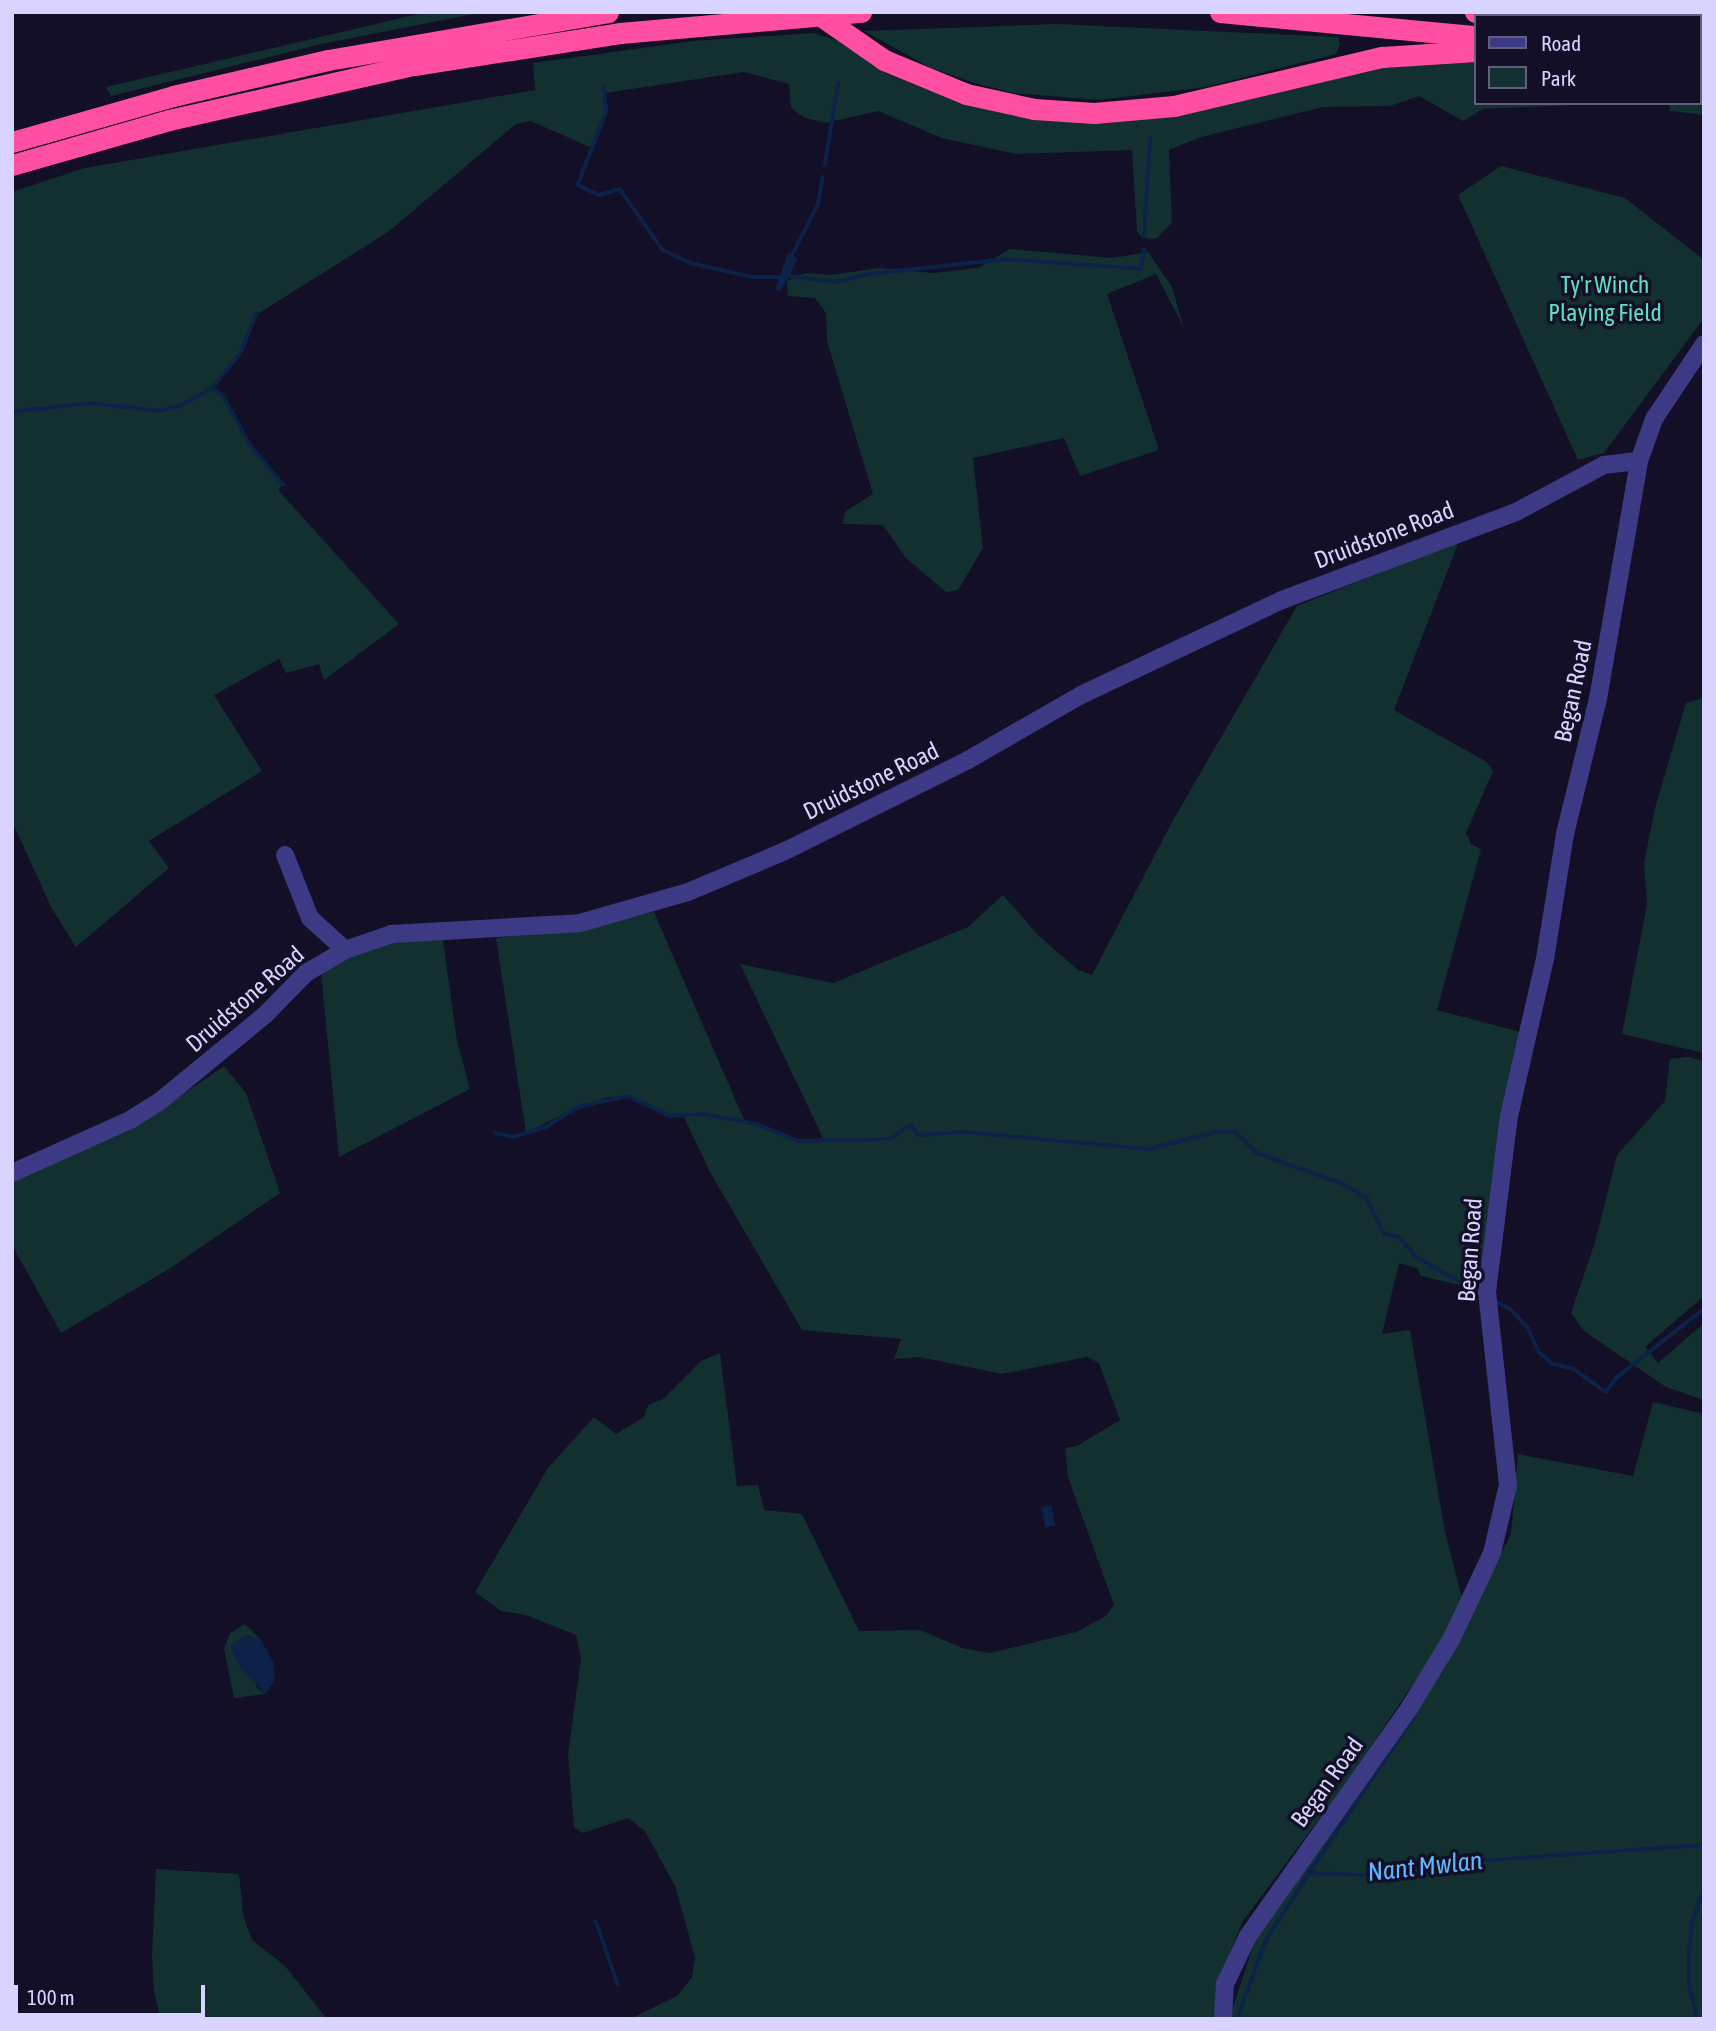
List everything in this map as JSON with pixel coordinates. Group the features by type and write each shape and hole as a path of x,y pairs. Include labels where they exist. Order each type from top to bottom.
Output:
{"highway":[{"path":"12,142 173,96 328,60 608,12"},
{"path":"815,12 884,60 987,99 1034,109 1094,113 1174,106 1371,59 1474,51"},
{"path":"12,165 180,117 414,65 620,33 860,12"},
{"path":"1220,12 1474,36"}],"street":[{"path":"1639,461 1654,419 1704,344"},
{"name":"Druidstone Road","path":"12,1173 130,1120 159,1102 265,1015 306,973 345,950 392,934 580,923 688,892 785,851 968,760 1081,695 1282,600 1516,512 1604,465 1639,461"},
{"name":"Began Road","path":"1223,2019 1225,1984 1248,1936 1410,1707 1452,1638 1492,1553 1508,1485 1488,1292 1504,1144 1553,921 1565,834 1598,699 1639,461"},
{"path":"285,855 310,918 345,950"}],"green space":[{"path":"427,12 484,12 326,43 111,96 106,87"},
{"path":"1603,12 1704,12 1704,37 1702,14"},
{"path":"1056,24 1338,37 1340,44 1336,54 1206,87 1099,100 1013,93 975,83 931,68 864,31"},
{"path":"813,33 836,40 885,73 962,104 1032,119 1107,123 1172,116 1390,65 1456,62 1474,63 1474,105 1574,105 1483,109 1463,121 1419,96 1390,106 1323,107 1201,137 1169,150 1172,223 1156,239 1142,238 1137,231 1132,150 1016,154 942,138 878,111 825,123 803,117 791,108 789,84 744,72 605,93 607,111 592,148 531,121 516,124 388,232 256,315 241,352 212,388 223,395 251,446 283,484 278,490 399,624 324,680 319,664 286,673 279,659 214,695 262,771 149,841 169,868 76,947 52,909 12,821 12,192 85,168 535,90 533,63 693,41"},
{"path":"1702,99 1704,115 1670,111 1669,105 1702,105"},
{"name":"Ty'r Winch Playing Field","path":"1501,166 1625,198 1704,260 1704,318 1604,453 1578,460 1458,195"},
{"path":"1010,249 1113,258 1148,252 1172,287 1183,326 1156,274 1107,294 1159,450 1080,476 1064,438 973,458 983,548 958,590 946,592 905,557 883,525 842,524 846,511 873,494 827,341 826,313 815,298 788,296 787,281 805,273 831,275 879,268 933,273 978,268"},
{"path":"1459,541 1394,710 1487,762 1493,771 1466,833 1471,844 1481,849 1437,1010 1524,1033 1481,1283 1472,1288 1421,1276 1417,1268 1399,1263 1382,1334 1410,1330 1445,1532 1463,1602 1432,1656 1346,1783 1243,1921 1218,1981 1215,2019 630,2019 677,1996 692,1977 695,1957 675,1886 645,1831 628,1818 583,1833 574,1827 568,1755 581,1658 576,1635 526,1615 501,1611 475,1592 548,1468 594,1417 616,1434 644,1417 648,1405 663,1399 701,1361 720,1353 737,1486 758,1485 764,1510 802,1514 859,1631 920,1630 965,1649 990,1653 1076,1632 1106,1616 1114,1605 1068,1477 1065,1448 1077,1446 1120,1420 1099,1363 1087,1357 1002,1374 920,1357 894,1359 901,1339 802,1330 710,1172 683,1115 670,1116 628,1096 609,1097 578,1107 526,1133 496,938 589,927 654,912 745,1122 798,1141 823,1138 740,964 833,983 968,927 1003,895 1038,935 1078,970 1092,975 1172,822 1297,606"},
{"path":"1704,698 1704,1053 1622,1034 1647,905 1644,863 1655,808 1686,703"},
{"path":"391,940 443,940 457,1041 470,1089 339,1157 321,972 347,955"},
{"path":"1688,1057 1704,1061 1704,1296 1645,1347 1658,1363 1704,1323 1704,1400 1666,1387 1584,1331 1571,1313 1595,1242 1617,1155 1665,1101 1670,1059"},
{"path":"224,1066 246,1093 280,1193 169,1269 61,1333 12,1245 12,1178 169,1104"},
{"path":"1653,1402 1704,1414 1704,2019 1229,2019 1259,1928 1404,1732 1455,1648 1511,1534 1518,1454 1633,1476"},
{"path":"245,1624 261,1640 247,1635 257,1688 265,1694 234,1698 224,1649 230,1633"},
{"path":"156,1869 239,1874 243,1915 252,1940 285,1966 327,2019 161,2019 154,1992 152,1954"}],"water":[{"path":"788,253 798,259 781,291 775,289"},
{"path":"1051,1505 1055,1526 1045,1528 1041,1507"},
{"path":"247,1635 261,1640 273,1661 275,1681 265,1694 239,1666 230,1646"}],"waterway":[{"path":"825,164 838,84"},
{"path":"604,87 607,111 578,185 599,195 620,189 663,250 691,263 752,277 778,277"},
{"path":"1144,237 1150,139"},
{"path":"792,255 818,204 823,177"},
{"path":"790,276 835,282 869,274 1006,259 1141,269 1144,249"},
{"path":"12,412 91,403 160,411 182,405 212,388 241,352 256,315"},
{"path":"212,388 223,395 251,446 283,484"},
{"path":"496,1133 513,1137 546,1127 578,1107 628,1096 670,1116 703,1114 757,1124 798,1141 891,1139 910,1125 919,1135 965,1132 1149,1149 1215,1132 1236,1132 1257,1153 1341,1183 1367,1198 1385,1234 1399,1237 1418,1258 1480,1293"},
{"path":"1493,1300 1512,1310 1528,1328 1539,1352 1553,1364 1574,1369 1606,1392 1616,1378 1704,1309"},
{"path":"1309,1873 1413,1718"},
{"name":"Nant Mwlan","path":"1237,2019 1265,1942 1309,1873 1362,1875 1446,1863 1704,1845"},
{"path":"1697,2019 1689,1984 1689,1954 1692,1923 1704,1888"},
{"path":"596,1921 618,1984"}]}
